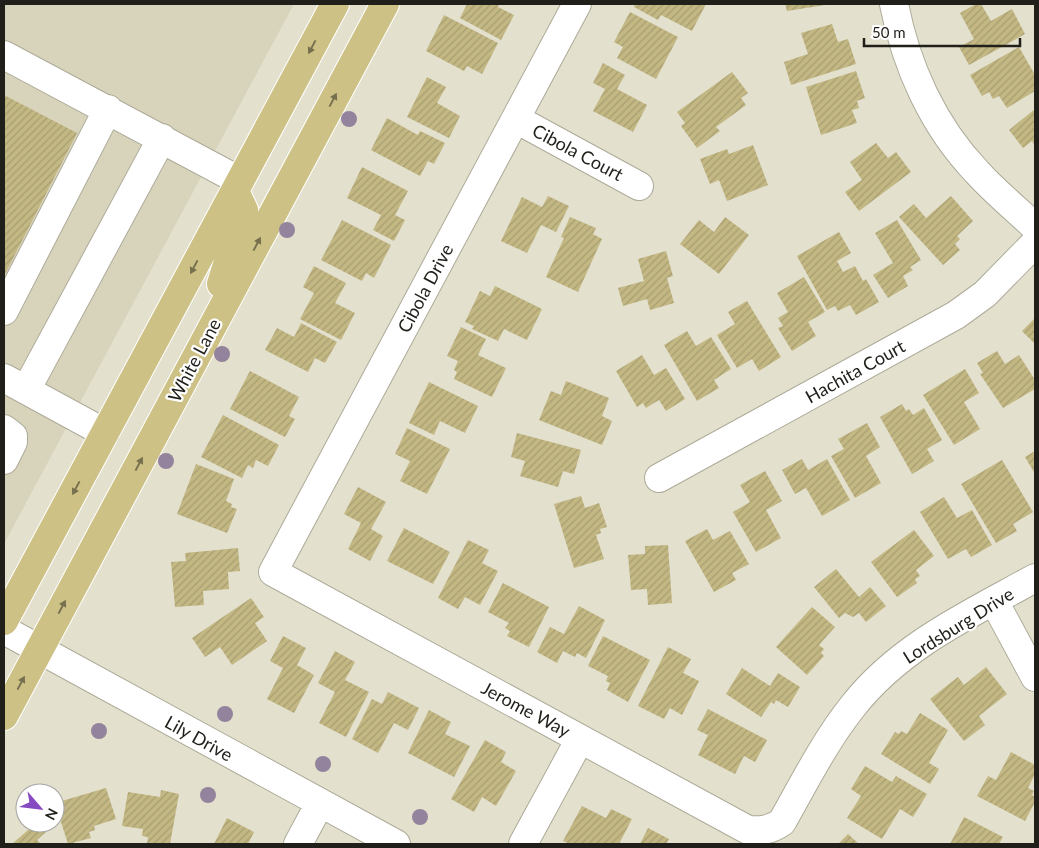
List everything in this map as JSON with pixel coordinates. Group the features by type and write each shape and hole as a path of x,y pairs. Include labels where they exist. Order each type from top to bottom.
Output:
{"main road":[{"path":"4,621 335,4"},
{"name":"White Lane","path":"4,716 385,4"},
{"path":"200,350 244,210 238,186"}],"street":[{"name":"Cibola Drive","path":"273,572 577,4"},
{"path":"894,4 899,31 912,70 929,106 947,134 977,172 1035,227"},
{"path":"4,55 162,138 238,186"},
{"path":"4,312 108,109"},
{"name":"Cibola Court","path":"516,119 640,186"},
{"path":"105,433 15,384 162,138"},
{"name":"Hachita Court","path":"659,478 956,315 984,294 1035,243"},
{"path":"4,429 13,436 13,442 4,460"},
{"name":"Jerome Way","path":"273,572 748,830 764,831 782,822"},
{"name":"Lordsburg Drive","path":"782,822 830,738 854,705 882,675 917,645 1035,578"},
{"path":"994,601 1035,677"},
{"name":"Lily Drive","path":"4,630 396,844"},
{"path":"523,844 580,738"},
{"path":"298,844 320,803"}],"shaded area":[{"path":"4,4 294,4 4,544"}],"building":[{"path":"467,4 499,4 498,7 514,15 501,40 460,18"},
{"path":"635,4 706,4 692,31 661,15 658,20 634,7"},
{"path":"785,4 825,4 825,5 787,11"},
{"path":"976,4 981,4 991,21 1012,9 1025,34 969,65 959,47 974,39 960,13"},
{"path":"630,12 678,37 656,79 617,58 623,47 614,42"},
{"path":"444,15 498,43 482,74 467,66 464,71 426,51"},
{"path":"832,24 838,42 848,39 856,64 791,85 784,62 808,54 801,33"},
{"path":"1019,47 1035,75 1035,91 1007,108 999,96 993,99 989,92 982,96 970,75"},
{"path":"603,63 625,75 617,89 647,105 633,132 593,111 605,89 593,83"},
{"path":"856,71 865,98 857,101 859,108 852,110 857,123 821,135 806,87"},
{"path":"732,72 748,93 741,98 746,105 716,127 720,131 697,148 681,126 685,123 677,112"},
{"path":"427,77 446,87 437,103 460,116 449,138 407,117"},
{"path":"4,95 77,133 4,276"},
{"path":"1035,109 1035,146 1032,141 1023,148 1009,130"},
{"path":"387,118 418,135 420,131 445,143 434,164 428,161 420,176 371,150"},
{"path":"876,143 888,158 896,152 911,172 859,211 845,192 862,180 850,162"},
{"path":"753,145 768,185 727,201 719,180 710,184 700,159 727,149 729,154"},
{"path":"362,167 408,191 395,215 405,220 394,241 373,230 381,215 347,198"},
{"path":"548,196 569,206 556,232 541,225 527,253 501,241 522,197 542,207"},
{"path":"951,196 973,221 957,236 960,239 955,244 960,250 943,265 899,217 914,204 926,218"},
{"path":"570,217 596,228 593,234 602,239 578,292 546,277 564,238 561,237"},
{"path":"725,217 749,235 719,274 680,244 699,220 714,232"},
{"path":"342,220 391,245 374,278 366,273 362,281 321,260"},
{"path":"897,220 921,260 910,267 913,270 903,276 908,286 888,298 873,275 893,263 875,233"},
{"path":"839,232 851,253 837,261 843,272 855,266 863,281 866,279 879,302 856,315 850,305 838,311 835,306 827,310 797,256"},
{"path":"666,251 673,276 667,278 674,303 650,310 647,299 623,306 618,288 644,281 638,259"},
{"path":"314,266 346,283 335,303 355,313 341,340 300,319 314,293 303,287"},
{"path":"804,277 825,312 808,322 816,336 792,351 778,328 783,326 778,318 788,312 777,293"},
{"path":"495,286 542,309 527,340 504,329 498,341 472,329 474,326 465,322 480,291 490,296"},
{"path":"747,301 781,357 759,371 752,359 737,368 717,335 735,324 728,312"},
{"path":"1035,318 1035,344 1022,331"},
{"path":"301,323 337,342 325,363 315,358 308,372 265,350 277,328 294,337"},
{"path":"461,327 486,339 478,355 506,368 492,397 454,379 457,372 454,370 458,361 447,356"},
{"path":"687,331 696,346 711,337 731,369 714,380 719,388 697,401 664,345"},
{"path":"997,351 1005,364 1019,355 1035,380 1035,389 1003,408 980,374 983,373 977,363"},
{"path":"642,355 654,375 666,368 685,399 666,411 659,400 646,408 643,403 637,407 616,371"},
{"path":"965,369 979,393 964,402 980,429 954,445 923,395"},
{"path":"250,371 299,397 289,416 295,419 285,437 230,409"},
{"path":"566,381 609,398 602,416 612,421 602,445 539,420 551,391 561,395"},
{"path":"429,382 478,406 465,433 440,421 434,435 409,423"},
{"path":"902,404 906,411 909,409 913,415 924,408 942,440 927,449 934,461 912,474 880,417"},
{"path":"223,415 279,445 268,466 256,460 253,468 248,465 242,478 201,457"},
{"path":"867,423 880,447 866,456 881,483 855,498 831,456 844,449 838,439"},
{"path":"407,428 450,449 427,494 400,481 410,461 395,454"},
{"path":"517,433 581,450 574,474 563,471 558,487 520,476 525,461 511,457"},
{"path":"1035,451 1035,474 1025,457"},
{"path":"802,459 808,470 827,459 850,500 822,516 806,488 795,494 782,470"},
{"path":"1002,460 1033,512 1013,524 1017,531 996,543 961,484"},
{"path":"196,464 234,479 226,501 232,504 231,507 237,509 227,533 177,514"},
{"path":"765,471 782,501 766,510 781,538 756,552 733,512 750,502 740,485"},
{"path":"358,487 386,502 371,529 383,536 370,561 348,549 361,523 344,514"},
{"path":"581,496 585,508 599,503 607,527 600,529 601,533 596,535 604,559 574,568 554,504"},
{"path":"944,497 957,518 972,510 992,545 971,557 966,549 948,559 920,512"},
{"path":"404,528 450,552 433,584 387,561"},
{"path":"707,529 713,540 730,531 749,564 732,573 736,580 714,592 685,541"},
{"path":"914,530 934,556 916,570 920,576 915,579 917,583 897,597 871,562"},
{"path":"468,540 489,550 482,563 498,571 480,605 465,597 458,609 438,598"},
{"path":"668,545 672,603 648,605 647,589 631,590 628,555 645,554 645,546"},
{"path":"238,548 240,571 228,572 229,589 203,591 204,605 175,607 171,562 186,561 185,553"},
{"path":"836,569 859,597 870,587 886,606 866,622 859,613 853,617 845,613 839,618 814,587"},
{"path":"503,583 549,607 529,647 507,636 510,631 505,628 509,623 488,612"},
{"path":"251,598 264,617 255,623 267,641 232,665 220,647 205,657 192,638"},
{"path":"579,606 605,620 586,658 577,653 575,657 563,651 557,663 537,652 550,627 564,634"},
{"path":"812,607 835,627 819,645 824,649 821,653 824,656 807,675 776,647"},
{"path":"283,636 306,648 297,665 314,675 294,713 267,699 283,668 270,661"},
{"path":"603,636 650,660 628,702 607,690 610,683 606,681 608,676 588,666"},
{"path":"668,647 691,659 683,673 699,681 682,715 670,708 664,719 638,706"},
{"path":"335,651 355,662 345,680 369,692 346,737 319,723 335,692 318,683"},
{"path":"986,667 1007,694 979,716 985,725 964,741 930,699 958,677 964,685"},
{"path":"742,668 770,686 778,673 800,687 788,707 776,700 774,704 771,702 761,717 726,694"},
{"path":"388,692 419,708 408,730 394,723 378,753 352,739 372,699 382,704"},
{"path":"708,709 767,740 755,762 744,756 735,774 698,755 708,735 697,730"},
{"path":"429,710 451,722 445,734 470,746 454,777 408,753"},
{"path":"920,713 948,730 929,763 939,769 930,784 881,754 895,732 899,734 901,731 907,734"},
{"path":"485,740 506,752 501,762 516,771 496,806 482,797 474,812 451,799"},
{"path":"1011,752 1035,765 1035,774 1028,788 1034,791 1032,795 1035,797 1035,802 1025,821 977,796 988,776 996,780"},
{"path":"865,766 892,782 896,776 927,794 913,817 900,809 882,839 847,818 861,796 851,789"},
{"path":"106,788 116,819 94,826 95,830 89,832 91,838 68,844 65,833 65,800"},
{"path":"161,790 179,794 170,844 147,843 148,837 142,836 143,829 122,826 128,792 160,797"},
{"path":"582,806 606,818 611,809 632,819 619,844 570,844 563,841"},
{"path":"964,817 1003,837 999,844 950,844"},
{"path":"227,818 254,832 248,844 214,844"},
{"path":"648,828 669,839 666,844 640,844"},
{"path":"25,833 45,833 37,840 41,844 12,844"},
{"path":"848,834 859,844 838,844"}]}
